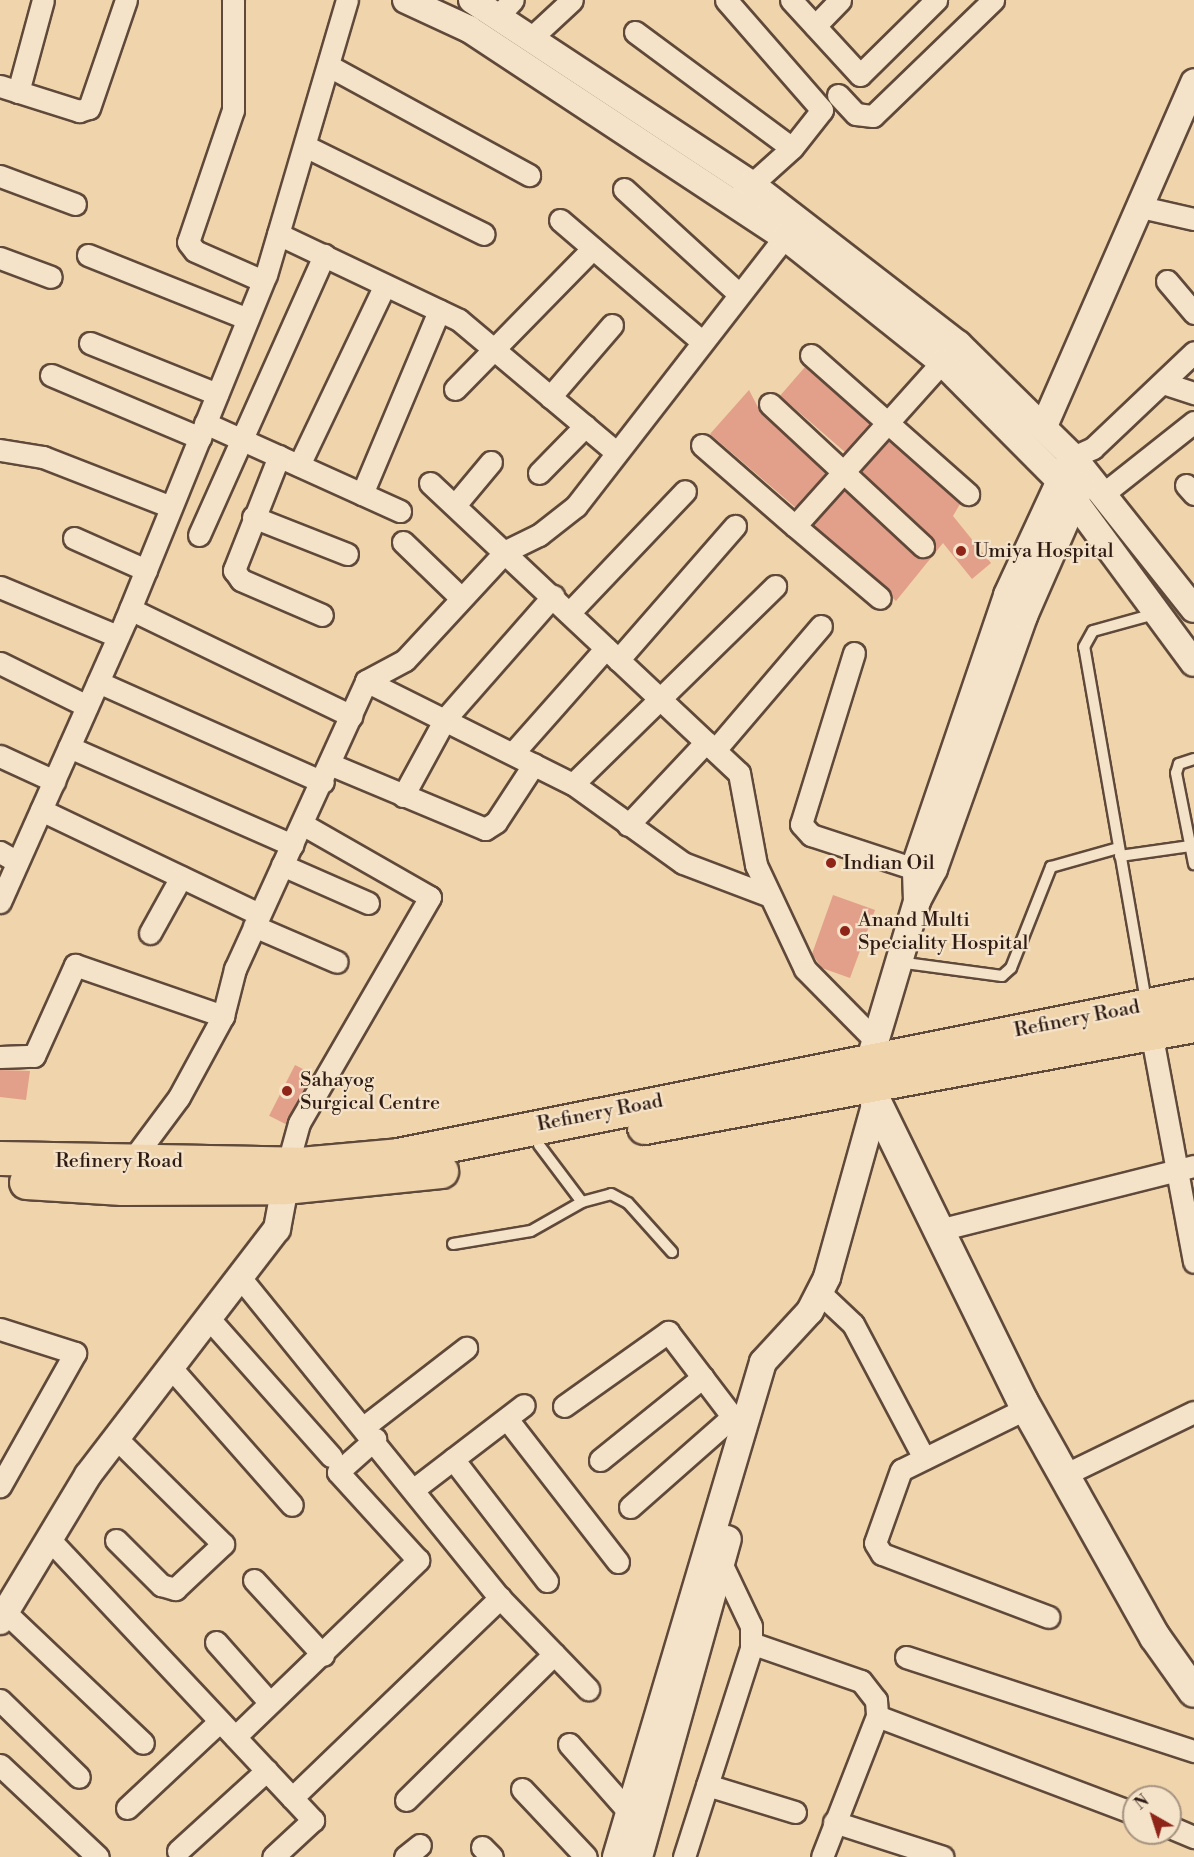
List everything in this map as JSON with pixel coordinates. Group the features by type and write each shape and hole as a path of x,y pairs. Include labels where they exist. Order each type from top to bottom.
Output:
{"main road":[{"name":"Refinery Road","path":"287,1175 873,1071 1148,1019 1194,996"},
{"name":"Refinery Road","path":"1148,1019 1194,1025"},
{"name":"Refinery Road","path":"0,1181 125,1175 414,1176 539,1145 873,1071"},
{"path":"873,1071 939,1230 1026,1408 1155,1637 1194,1692"},
{"name":"Refinery Road","path":"0,1158 125,1175"}],"street":[{"path":"43,0 9,89 79,111 89,108 126,0"},
{"path":"233,0 233,110 188,242 195,250 263,281"},
{"path":"0,902 9,857 41,810 98,682 130,609 263,281 330,66 347,0"},
{"path":"406,0 456,21 564,76 751,184 950,353 1044,426 1089,468 1190,594"},
{"path":"472,0 505,9 564,76 732,203 785,237 950,353 1066,490 1194,663"},
{"path":"530,39 572,0"},
{"path":"726,0 822,110"},
{"path":"791,0 860,75"},
{"path":"815,26 840,0"},
{"path":"732,203 792,148 822,110 936,0"},
{"path":"838,95 856,114 873,116 993,0"},
{"path":"635,33 792,148"},
{"path":"330,66 529,175"},
{"path":"1044,426 1194,82"},
{"path":"305,146 484,234"},
{"path":"0,176 75,204"},
{"path":"624,189 739,294"},
{"path":"1141,207 1194,219"},
{"path":"560,220 701,341"},
{"path":"278,234 439,311 493,349 616,452"},
{"path":"125,1175 179,1097 223,1016 256,920 327,773 366,681 405,660 460,597 506,551 540,535 576,506 701,341 785,237"},
{"path":"455,389 593,248"},
{"path":"88,255 248,319"},
{"path":"199,535 324,255"},
{"path":"0,258 51,277"},
{"path":"1167,281 1194,314"},
{"path":"299,465 385,285"},
{"path":"362,494 439,311"},
{"path":"550,397 612,325"},
{"path":"90,343 217,394"},
{"path":"917,901 915,869 1007,595 1066,490 1089,468 1163,383 1194,352"},
{"path":"795,526 889,424 950,353"},
{"path":"811,355 968,494"},
{"path":"51,375 202,431 242,440 400,511"},
{"path":"1163,383 1194,393"},
{"path":"770,404 923,546"},
{"path":"1089,468 1194,422"},
{"path":"539,473 585,426"},
{"path":"702,445 880,598"},
{"path":"0,450 43,457 171,507"},
{"path":"279,456 234,564 236,575 322,615"},
{"path":"455,506 491,462"},
{"path":"430,483 506,551 660,700 739,772 756,866 805,969 873,1071"},
{"path":"639,1857 706,1584 737,1423 763,1362 785,1343 820,1293 898,962 917,901 934,869 1066,490"},
{"path":"569,613 685,491"},
{"path":"253,518 346,554"},
{"path":"513,753 735,526"},
{"path":"74,538 146,570"},
{"path":"403,542 460,597"},
{"path":"573,784 775,586"},
{"path":"0,587 117,636"},
{"path":"404,796 445,719 553,596"},
{"path":"130,609 351,716"},
{"path":"628,825 710,746 821,626"},
{"path":"854,653 801,824 811,835 915,869"},
{"path":"0,663 87,706"},
{"path":"366,681 573,784 682,863 770,896"},
{"path":"98,682 327,773 404,796 485,829 496,822 534,764"},
{"path":"69,747 292,844"},
{"path":"0,756 54,781"},
{"path":"41,810 181,877 256,920 337,962"},
{"path":"143,1743 3,1616 49,1539 117,1439 243,1281 283,1218 287,1175 299,1123 430,897 302,824"},
{"path":"282,865 368,903"},
{"path":"150,933 181,877"},
{"path":"0,1057 34,1056 75,965 223,1016"},
{"path":"1148,1019 1185,1168 1194,1262"},
{"path":"939,1230 1185,1168"},
{"path":"243,1281 370,1432 500,1598 588,1689"},
{"path":"820,1293 853,1324 924,1458"},
{"path":"211,1321 331,1456"},
{"path":"0,1329 75,1353 0,1486"},
{"path":"564,1406 663,1332 673,1335 737,1423"},
{"path":"616,1857 706,1584 721,1563 785,1343"},
{"path":"235,1737 323,1655 418,1560 338,1472 370,1432 466,1348"},
{"path":"172,1370 292,1504"},
{"path":"600,1460 703,1377"},
{"path":"414,1489 524,1405"},
{"path":"1026,1408 924,1458 897,1476 875,1543 878,1550 1049,1617"},
{"path":"1064,1475 1194,1413"},
{"path":"507,1419 618,1562"},
{"path":"630,1507 737,1423"},
{"path":"116,1540 161,1585 175,1589 223,1544 117,1439"},
{"path":"453,1459 548,1581"},
{"path":"49,1539 313,1820 273,1857"},
{"path":"684,1857 751,1642 751,1626 721,1563"},
{"path":"254,1580 323,1655"},
{"path":"292,1798 500,1598"},
{"path":"216,1642 270,1703"},
{"path":"751,1642 861,1680 876,1700 877,1716 822,1857"},
{"path":"406,1800 554,1654"},
{"path":"906,1657 1194,1751"},
{"path":"0,1700 78,1777"},
{"path":"877,1716 1122,1809"},
{"path":"127,1808 220,1720"},
{"path":"568,1744 629,1812"},
{"path":"0,1765 93,1855"},
{"path":"178,1851 267,1770"},
{"path":"707,1785 795,1812"},
{"path":"522,1789 586,1857"},
{"path":"834,1822 944,1857"}],"lane":[{"path":"1148,1019 1085,641 1092,631 1158,613"},
{"path":"1194,759 1179,764 1176,773 1194,864"},
{"path":"898,962 1002,976 1011,968 1051,867 1119,852 1190,846"},
{"path":"539,1145 582,1202"},
{"path":"453,1244 531,1231 582,1202 612,1194 620,1199 672,1252"}],"building":[{"path":"805,367 870,423 845,452 780,396"},
{"path":"749,390 761,413 826,473 795,507 710,434"},
{"path":"889,441 960,504 953,516 991,563 972,579 943,543 896,601 813,525 844,490 914,555 933,554 932,537 861,471"},
{"path":"833,895 875,910 850,978 822,968 812,954"},
{"path":"295,1065 313,1074 287,1125 269,1116"},
{"path":"0,1070 30,1071 26,1100 0,1097"}],"place":[{"name":"Umiya Hospital","path":"961,551"},
{"name":"Indian Oil","path":"831,863"},
{"name":"Anand Multi Speciality Hospital","path":"845,931"},
{"name":"Sahayog Surgical Centre","path":"287,1091"}]}
